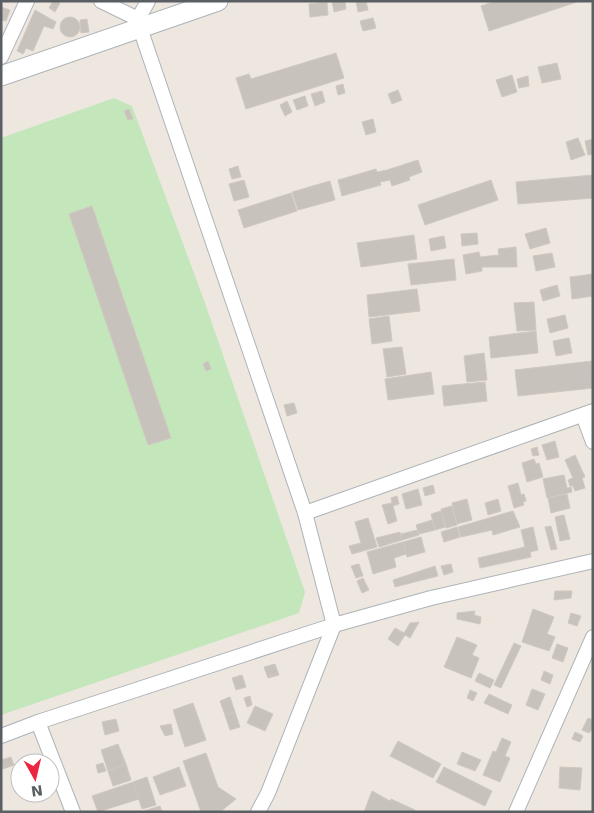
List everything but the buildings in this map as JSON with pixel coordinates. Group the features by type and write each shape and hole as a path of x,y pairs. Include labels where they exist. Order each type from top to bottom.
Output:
{"street":[{"path":"1,57 27,1"},
{"path":"101,1 139,23"},
{"path":"148,1 139,23 305,513 334,625 268,793 258,812"},
{"path":"1,76 139,23 218,1"},
{"path":"305,513 588,413 593,442"},
{"path":"1,736 38,722 334,625 431,598 593,561"},
{"path":"519,809 593,637"},
{"path":"38,722 73,812"}],"green space":[{"path":"114,98 132,106 205,303 305,592 299,613 1,715 1,138"}]}
